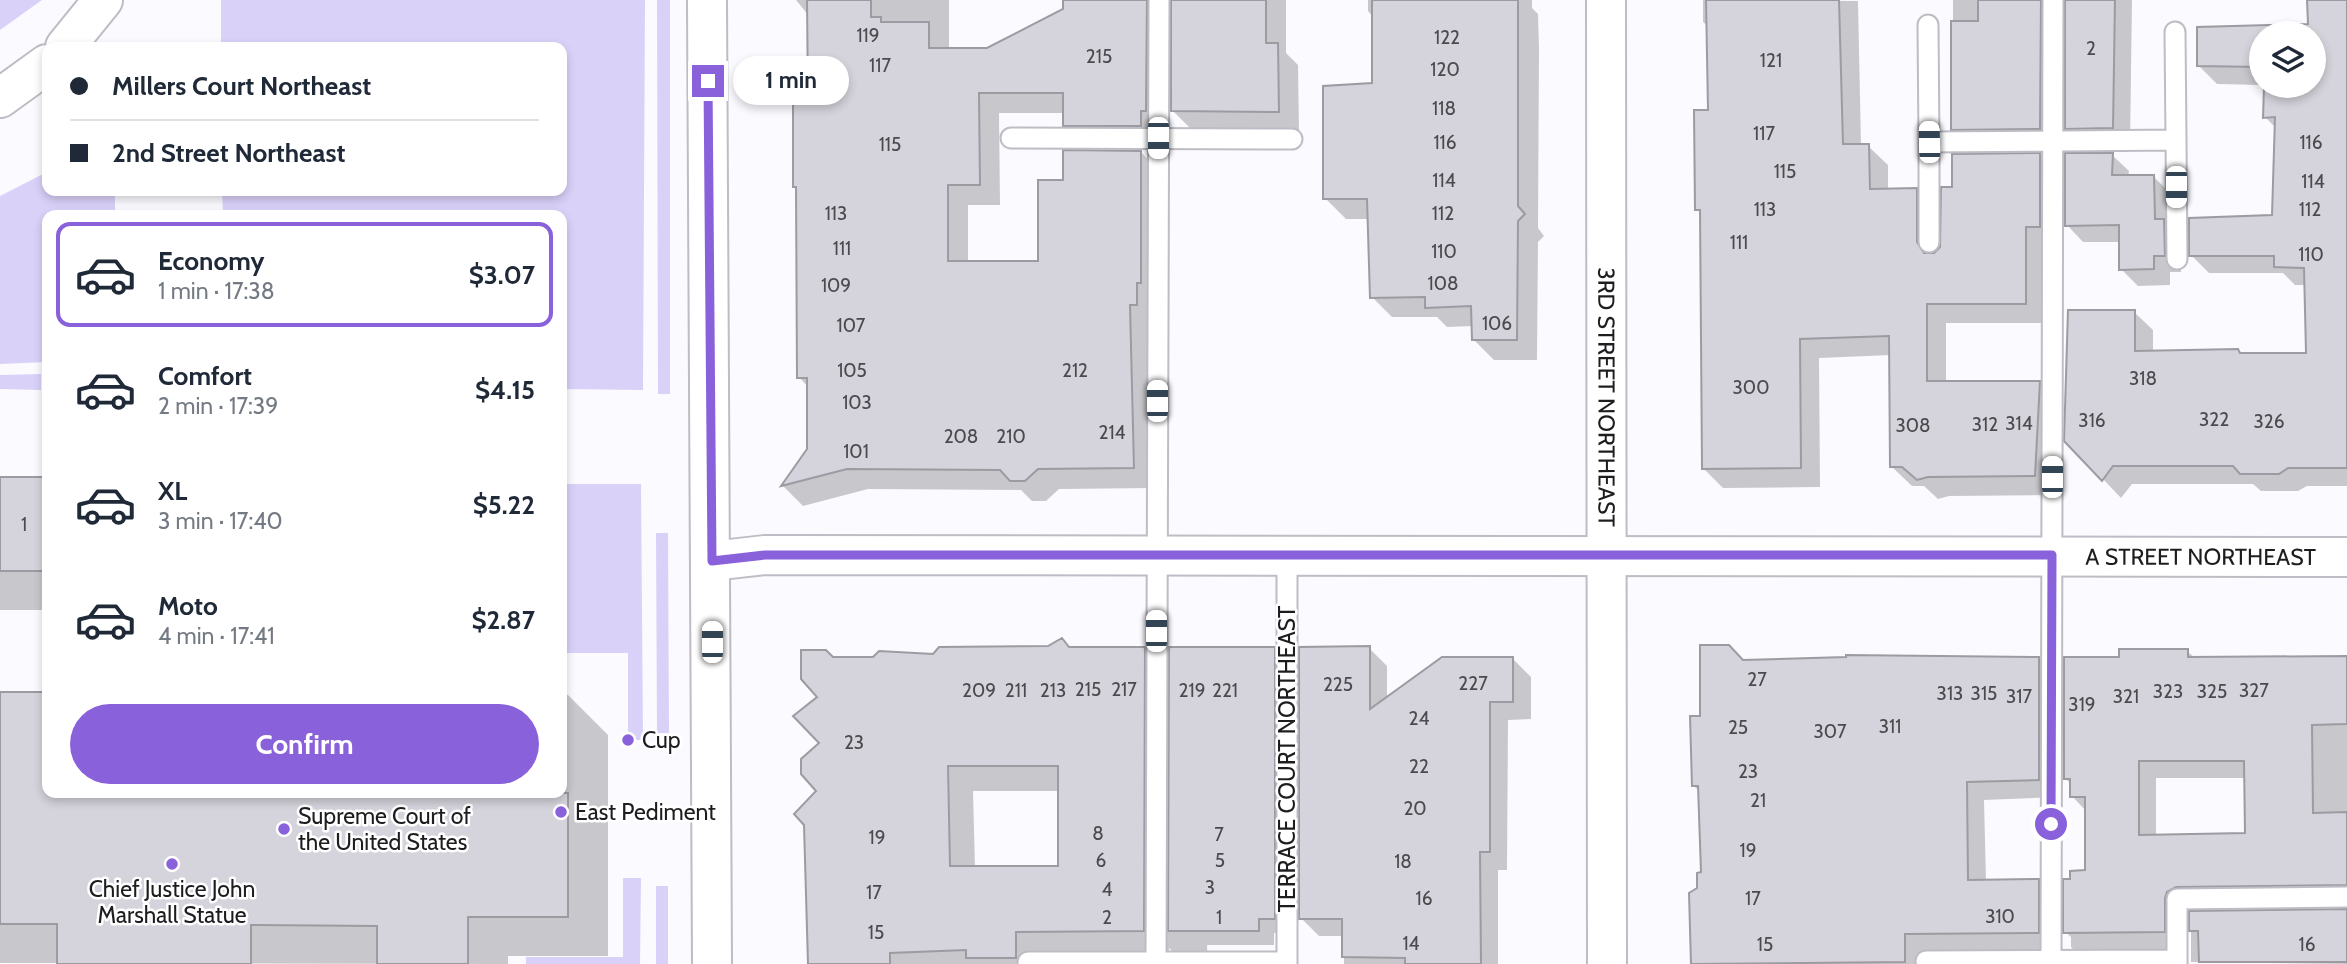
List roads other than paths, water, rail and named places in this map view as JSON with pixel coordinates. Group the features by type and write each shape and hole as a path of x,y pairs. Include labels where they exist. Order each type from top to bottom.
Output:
{"street":[{"path":"69,42 103,0"},
{"path":"707,0 712,964"},
{"name":"3RD STREET NORTHEAST","path":"1606,0 1607,964"},
{"path":"0,98 42,68"},
{"name":"A STREET NORTHEAST","path":"712,561 765,555 2347,557"}],"lane":[{"path":"1156,962 1159,0"},
{"path":"2051,962 2053,0"},
{"path":"1928,25 1929,242"},
{"path":"2175,32 2177,259"},
{"path":"1011,138 1292,139"},
{"path":"1929,142 2176,140"},
{"name":"TERRACE COURT NORTHEAST","path":"1028,962 1287,963 1287,557"},
{"path":"1926,961 2177,962 2177,899 2347,897"}],"place":[{"name":"Cup","path":"628,740"},
{"name":"East Pediment","path":"561,812"},
{"name":"Supreme Court of the United States","path":"284,829"},
{"name":"Chief Justice John Marshall Statue","path":"172,864"}]}
